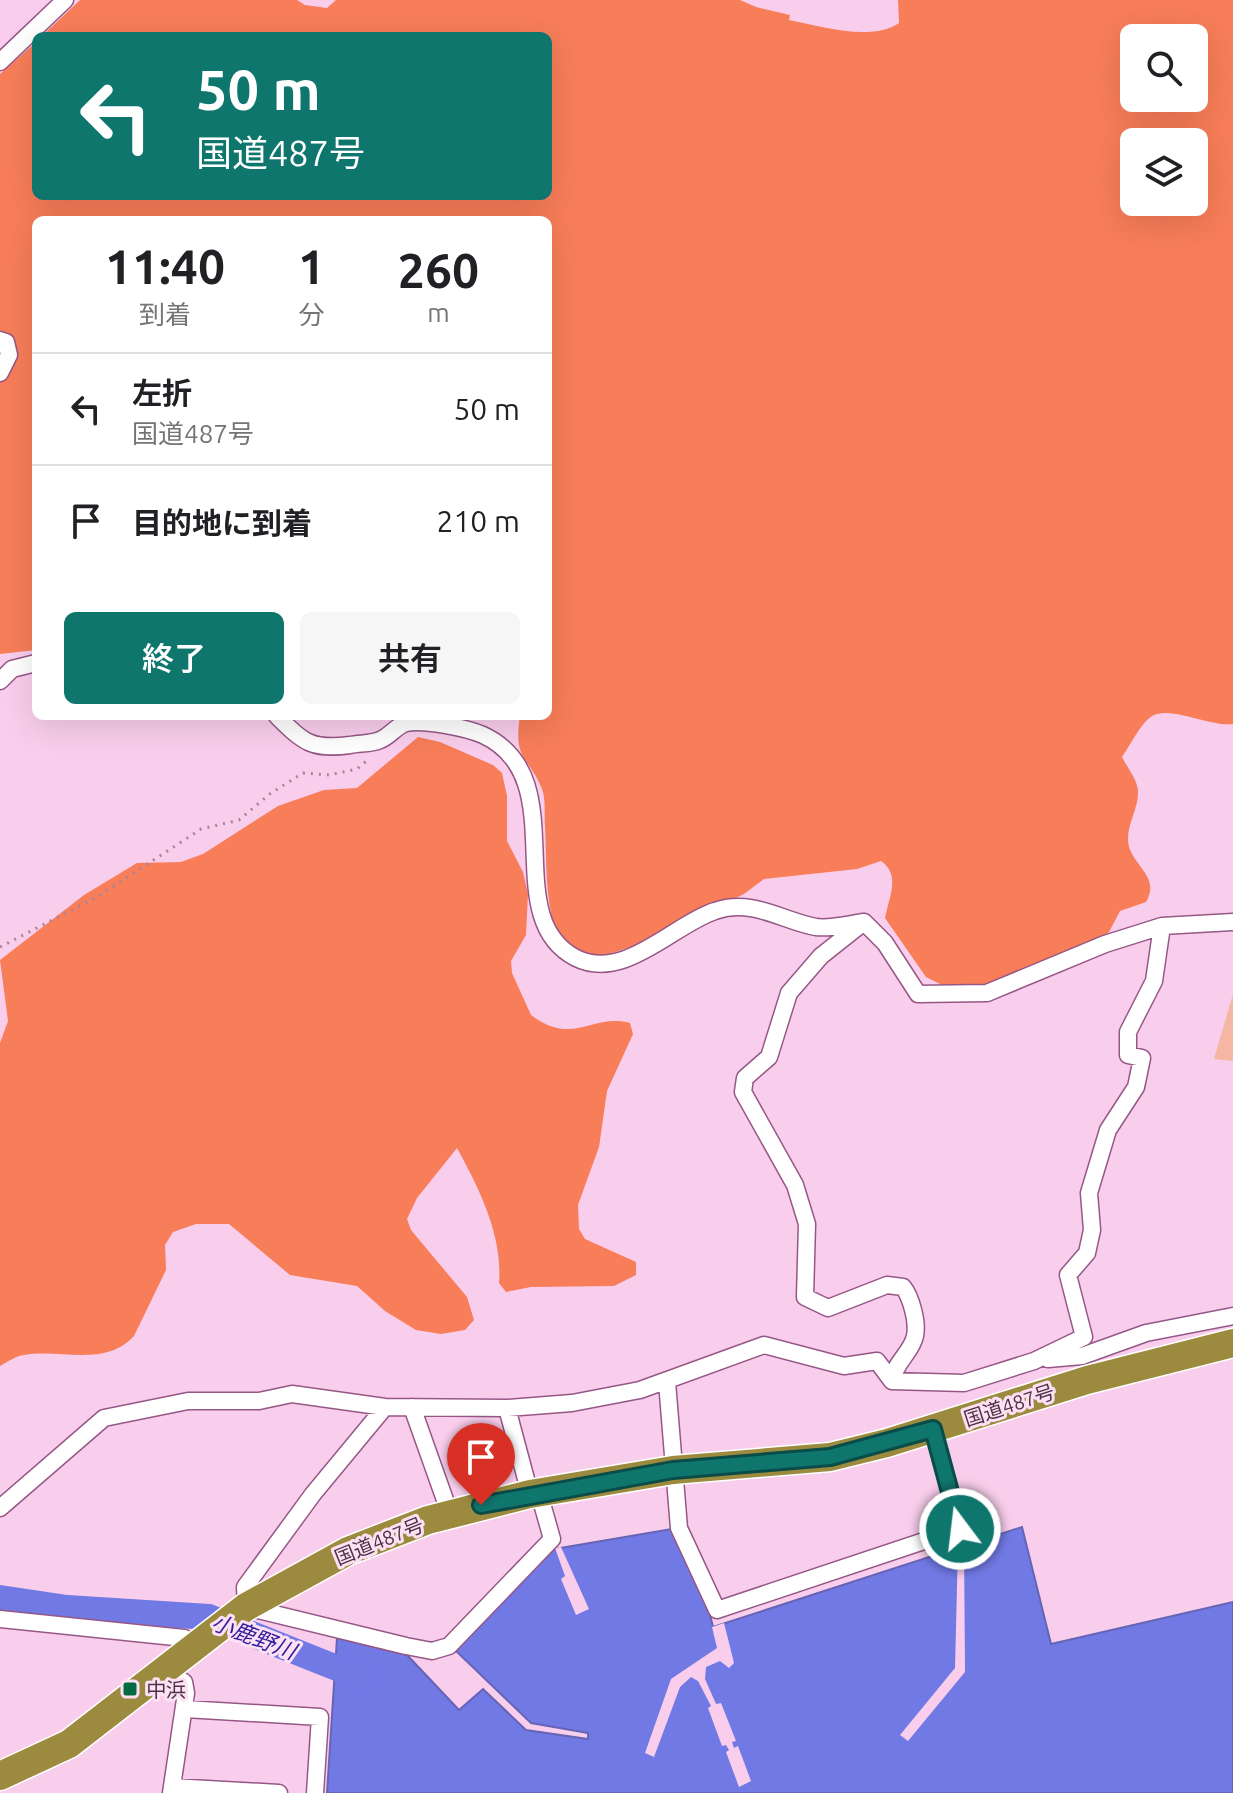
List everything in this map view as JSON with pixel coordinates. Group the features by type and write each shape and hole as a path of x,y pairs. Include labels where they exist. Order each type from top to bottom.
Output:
{"highway":[{"name":"国道487号","path":"0,1776 69,1744 243,1609 348,1551 450,1514 535,1493 673,1470 830,1457 933,1429 1087,1380 1233,1343"}],"street":[{"path":"0,62 65,0"},
{"path":"0,340 6,342 9,355 0,373"},
{"path":"0,681 12,669 32,664"},
{"path":"281,720 300,739 322,749 381,740 405,723 445,725 496,741 513,757 533,804 537,890 543,918 557,942 577,959 599,962 625,959 719,909 758,908 817,927 864,922"},
{"path":"864,922 885,943 918,994 962,995 987,993 1105,944 1162,926 1233,922"},
{"path":"864,922 821,956 789,993 769,1057 745,1078 743,1092 795,1185 807,1224 805,1297 828,1308 887,1285 903,1287 910,1296 915,1336 893,1372 892,1381"},
{"path":"892,1381 964,1383 1034,1361 1084,1337 1068,1275 1087,1253 1092,1230 1089,1193 1108,1130 1136,1087 1142,1058 1128,1055 1128,1032 1154,981 1162,926"},
{"path":"1034,1361 1082,1356 1146,1333 1233,1316"},
{"path":"0,1508 104,1418 188,1401 259,1401 292,1394 385,1407 507,1408 572,1403 667,1382 724,1357 764,1345 844,1366 877,1361 892,1381"},
{"path":"667,1382 673,1424 673,1470 679,1528 717,1610 960,1529 933,1429"},
{"path":"385,1407 313,1494 245,1587 243,1609 432,1651 449,1646 552,1539 507,1408"},
{"path":"412,1407 450,1514"},
{"path":"0,1619 200,1642"},
{"path":"165,1669 184,1682 185,1709 171,1790 279,1793"},
{"path":"185,1709 320,1717 315,1793"}],"path":[{"path":"0,947 97,897 201,829 239,820 271,793 303,773 329,775 357,769 377,752"}],"shaded area":[{"path":"80,0 297,0 305,5 327,8 336,0 740,0 790,15 789,20 861,32 888,29 899,23 898,0 1233,0 1233,724 1160,713 1143,724 1122,757 1138,787 1128,840 1132,854 1149,880 1150,894 1146,902 1120,911 1109,932 1090,947 981,990 946,987 926,977 885,918 892,880 891,873 881,861 857,869 764,879 744,894 643,943 609,954 598,956 563,947 549,904 543,793 520,750 518,731 519,720 552,720 552,216 32,216 32,650 0,654 0,350 4,335 0,332 0,74 32,46 32,200 552,200 552,32 46,32"},
{"path":"418,737 440,742 493,765 502,773 507,796 507,841 523,872 528,894 526,935 511,961 512,973 531,1015 546,1024 571,1029 604,1022 630,1023 633,1034 607,1091 599,1147 578,1205 579,1229 585,1239 636,1262 636,1275 614,1286 531,1287 506,1292 499,1283 497,1248 488,1213 457,1148 417,1198 407,1219 411,1230 467,1297 474,1320 465,1330 441,1334 416,1330 385,1311 357,1286 290,1275 229,1224 196,1224 173,1232 165,1245 166,1270 134,1336 122,1346 96,1354 24,1355 0,1366 0,1043 8,1021 0,960 84,895 137,863 181,862 203,854 278,806 324,790 357,788"},
{"path":"1233,994 1233,1061 1214,1059"},
{"path":"1022,1527 1051,1644 1233,1602 1233,1793 327,1793 337,1638 407,1655 459,1710 483,1689 526,1730 588,1739 588,1733 531,1723 456,1651 549,1550 677,1528 706,1598 713,1627"}],"pier":[{"path":"964,1544 965,1672 908,1741 900,1735 955,1668 958,1546"},
{"path":"561,1547 589,1609 576,1615 561,1579 565,1576 555,1548"},
{"path":"724,1623 734,1663 729,1668 720,1661 706,1667 705,1679 716,1704 721,1703 736,1741 732,1742 734,1748 738,1746 751,1781 739,1787 726,1752 729,1750 726,1745 722,1746 708,1708 711,1706 698,1681 691,1677 680,1687 654,1757 645,1753 671,1679 717,1648 712,1627"}],"waterway":[{"name":"小鹿野川","path":"0,1598 67,1608 209,1617 367,1680"}],"place":[{"name":"中浜","path":"130,1689"}],"route":[{"path":"481,1505 673,1470 830,1457 933,1429 960,1529"}]}
